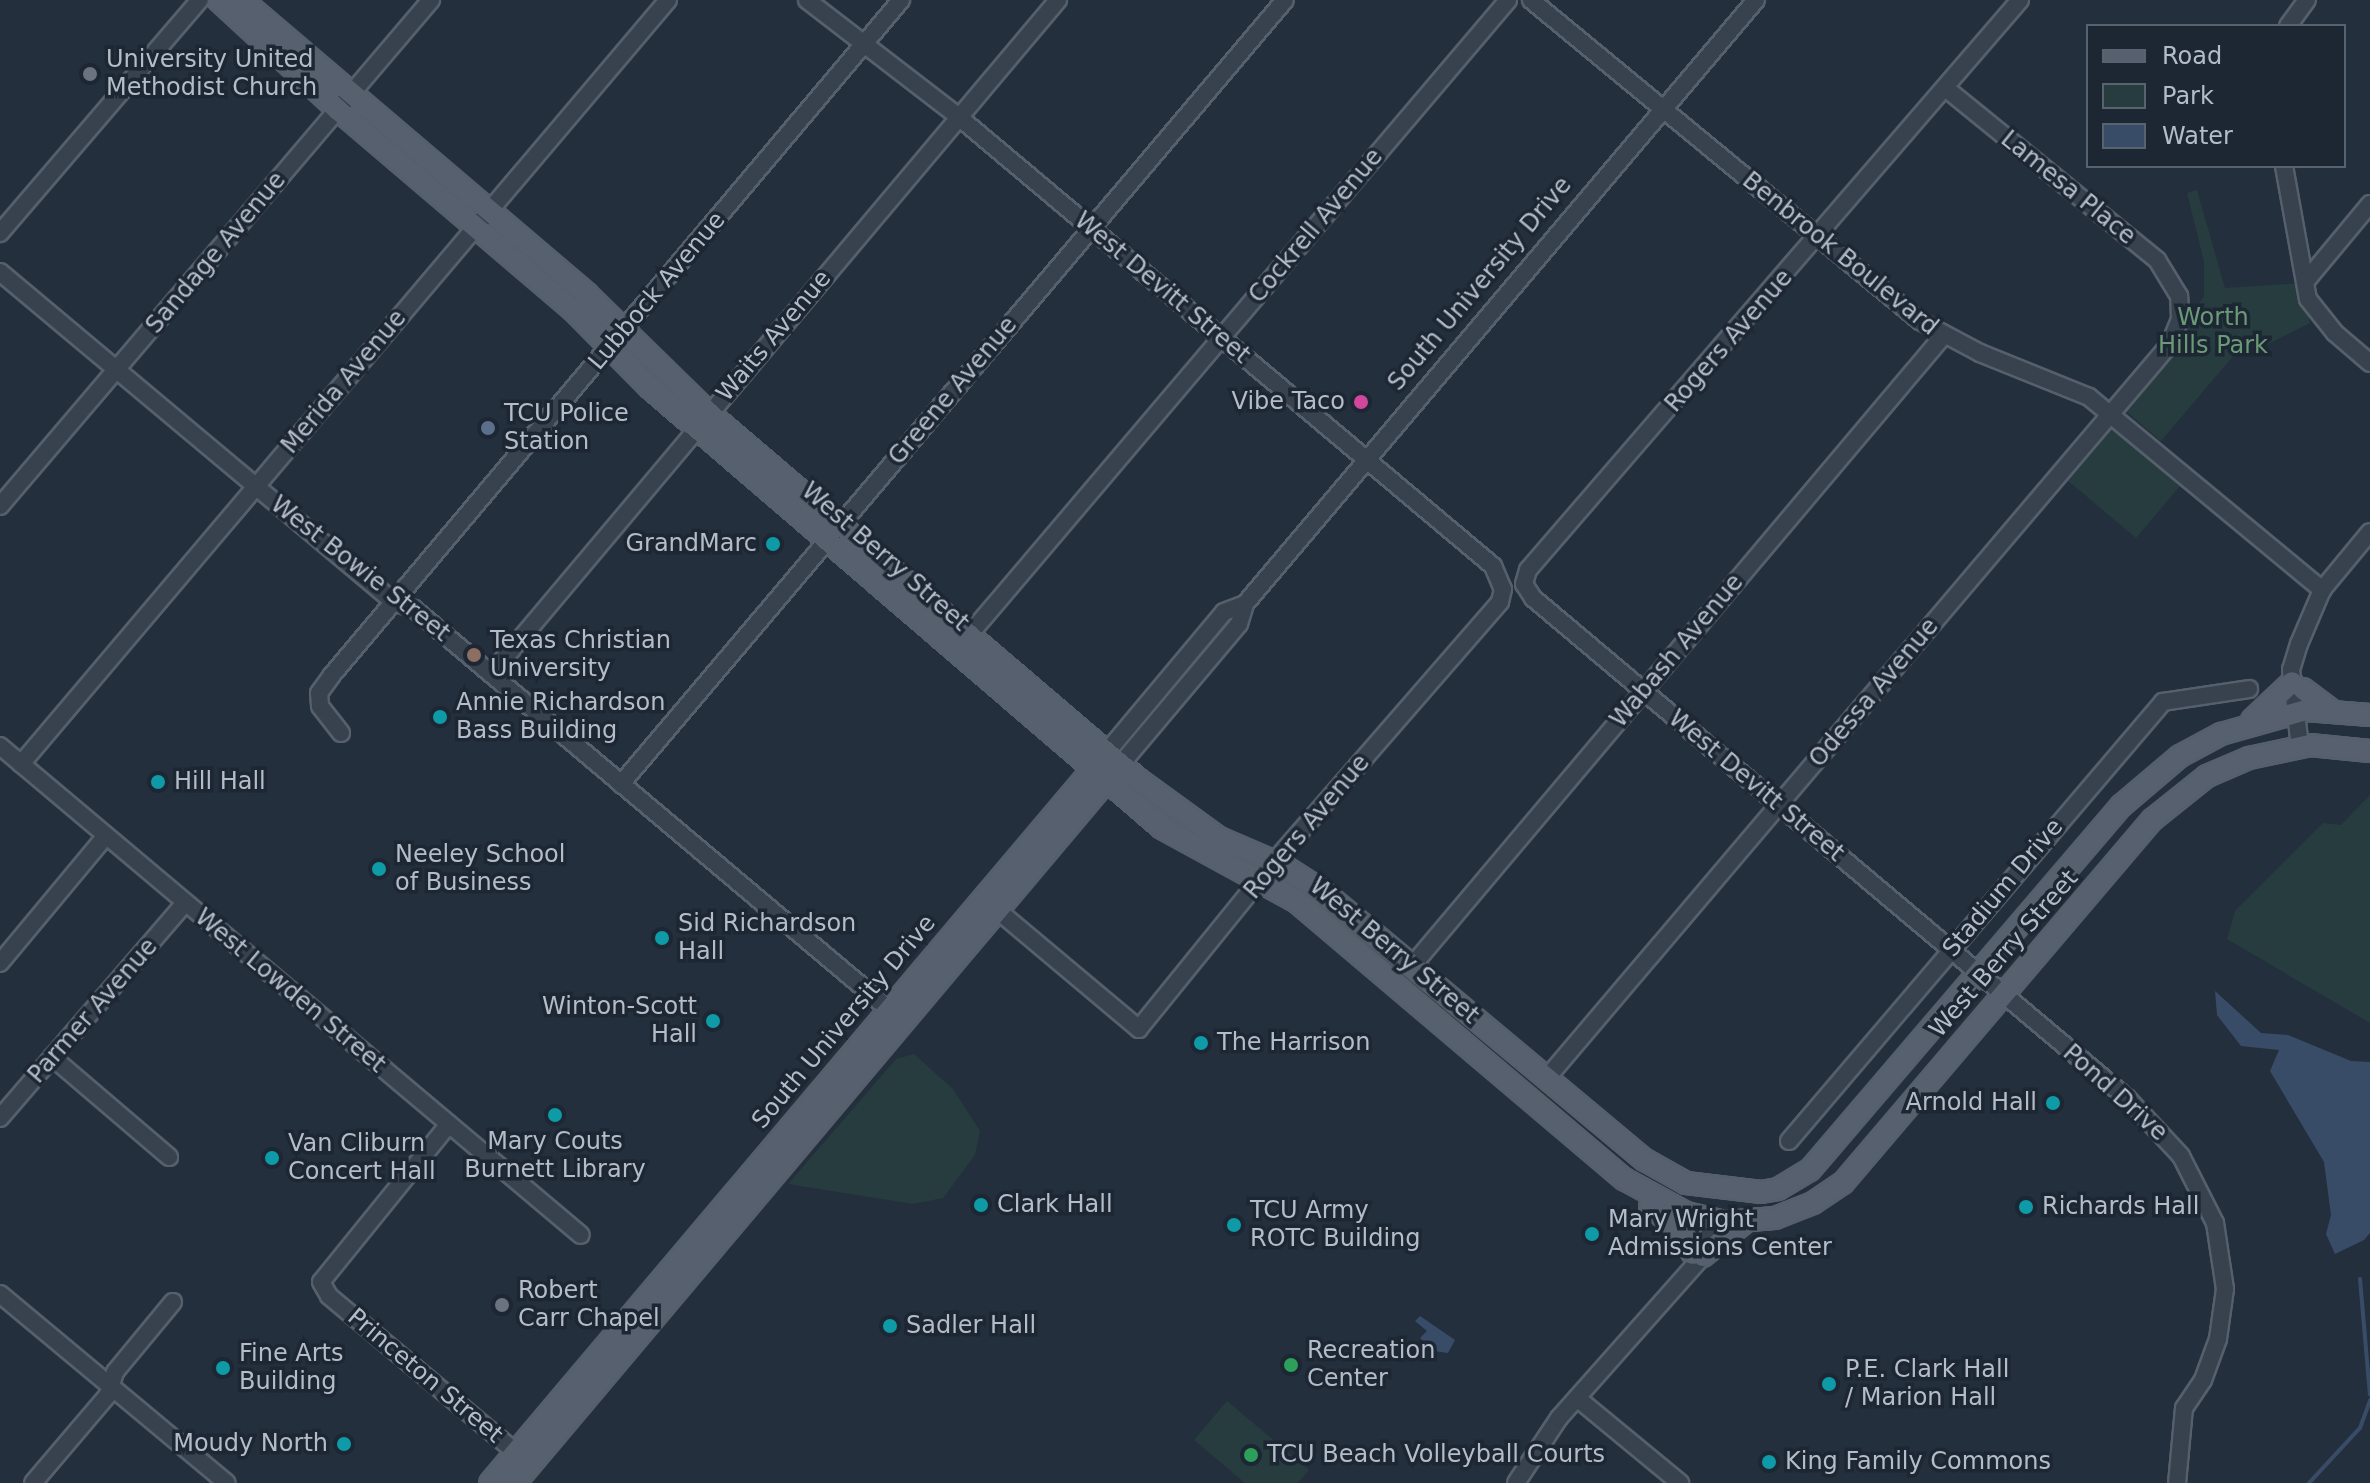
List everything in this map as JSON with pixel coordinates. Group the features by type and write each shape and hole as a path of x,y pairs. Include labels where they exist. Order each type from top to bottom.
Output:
{"main road":[{"name":"West Berry Street","path":"218,0 482,219 618,338 702,421 833,532 969,635 1197,824 1274,862 1324,892 1645,1160 1686,1183 1761,1192 1792,1183 1821,1159 1974,972 2139,788 2200,744 2245,726 2300,711 2331,710 2370,715"},
{"name":"West Berry Street","path":"242,0 344,102"},
{"name":"West Berry Street","path":"833,532 904,608 1181,841 1261,882 1311,914 1603,1162 1663,1204 1708,1218 1745,1222 1797,1211 1843,1183 2169,804 2224,767 2305,746 2370,751"},
{"path":"904,608 969,635"},
{"path":"2245,726 2297,678 2331,710"},
{"name":"South University Drive","path":"490,1483 523,1458 1114,758"},
{"name":"South University Drive","path":"896,1016 997,910 1100,775"},
{"path":"1181,841 1257,868 1274,862"},
{"path":"1311,914 1335,922 1387,962 1412,966"},
{"path":"1401,990 1420,989 1471,1029 1490,1031"},
{"path":"1603,1162 1680,1230 1698,1255 1745,1222"},
{"path":"1686,1183 1708,1218 1727,1202 1761,1192"},
{"name":"South University Drive","path":"515,1483 523,1458"}],"street":[{"path":"0,233 200,0"},
{"name":"Sandage Avenue","path":"0,506 431,0"},
{"name":"Merida Avenue","path":"21,764 668,0"},
{"name":"West Devitt Street","path":"807,0 862,46 883,54 1493,566 1503,589"},
{"name":"Lubbock Avenue","path":"341,733 320,706 319,693 901,0"},
{"name":"Waits Avenue","path":"491,674 1058,0"},
{"name":"Greene Avenue","path":"621,784 1285,0"},
{"name":"Cockrell Avenue","path":"969,635 1508,0"},
{"name":"Benbrook Boulevard","path":"1531,0 1819,239 1943,336 2073,388 2111,414 2322,590"},
{"name":"South University Drive","path":"1114,758 1239,624 1245,604 1365,459 1756,0"},
{"name":"Rogers Avenue","path":"1528,570 1819,239 2020,0"},
{"path":"2289,24 2307,0"},
{"name":"Lamesa Place","path":"1945,88 2157,260 2179,296"},
{"path":"2284,168 2308,299 2319,316 2370,363"},
{"path":"2306,281 2370,204"},
{"name":"West Bowie Street","path":"0,272 394,602 414,609 896,1016"},
{"name":"Odessa Avenue","path":"1546,1079 2170,344 2180,319 2179,296"},
{"name":"Wabash Avenue","path":"1412,966 1943,336"},
{"path":"2305,746 2297,678 2299,644 2322,590 2370,532"},
{"name":"West Devitt Street","path":"1528,570 1524,584 1533,598 2003,995"},
{"name":"Rogers Avenue","path":"997,910 1139,1029 1261,882 1274,862 1500,602 1503,589"},
{"name":"Stadium Drive","path":"1789,1141 2163,702 2249,689"},
{"name":"West Lowden Street","path":"0,746 581,1235"},
{"path":"0,963 106,836"},
{"name":"Parmer Avenue","path":"0,1118 185,903"},
{"name":"Pond Drive","path":"2003,995 2158,1127 2199,1185 2215,1223 2224,1262 2224,1310 2203,1380 2184,1408 2177,1483"},
{"path":"52,1057 169,1157"},
{"name":"Princeton Street","path":"449,1124 322,1279 322,1286 523,1458"},
{"path":"1516,1483 1577,1398 1687,1276 1711,1228 1708,1218"},
{"path":"0,1294 227,1483"},
{"path":"33,1483 108,1395 115,1372 173,1302"},
{"path":"1577,1398 1680,1483"}],"green space":[{"name":"Worth Hills Park","path":"2197,190 2225,288 2302,283 2310,323 2256,350 2246,341 2161,441 2122,408 2185,308 2198,306 2204,296 2204,262 2187,193"},
{"path":"2110,427 2180,486 2136,538 2066,479"},
{"path":"2370,795 2370,1023 2227,939 2235,911 2323,823 2341,825"},
{"path":"914,1054 953,1089 980,1131 975,1155 943,1198 913,1204 788,1184 896,1059"},
{"name":"TCU Beach Volleyball Courts","path":"1227,1401 1309,1470 1298,1483 1245,1483 1194,1440"}],"water":[{"path":"2215,991 2261,1033 2288,1035 2351,1061 2370,1062 2370,1233 2364,1240 2335,1254 2326,1234 2331,1215 2324,1162 2270,1071 2279,1050 2241,1046 2217,1015"},
{"path":"1420,1316 1455,1340 1448,1353 1434,1351 1420,1338 1427,1331 1415,1321"}],"waterway":[{"path":"2360,1279 2370,1395"},
{"path":"2309,1483 2360,1428 2370,1400"}],"place":[{"name":"University United Methodist Church","path":"90,74"},
{"name":"Vibe Taco","path":"1361,402"},
{"name":"TCU Police Station","path":"488,428"},
{"name":"GrandMarc","path":"773,544"},
{"name":"Texas Christian University","path":"474,655"},
{"name":"Annie Richardson Bass Building","path":"440,717"},
{"name":"Hill Hall","path":"158,782"},
{"name":"Neeley School of Business","path":"379,869"},
{"name":"Sid Richardson Hall","path":"662,938"},
{"name":"Winton-Scott Hall","path":"713,1021"},
{"name":"The Harrison","path":"1201,1043"},
{"name":"Arnold Hall","path":"2053,1103"},
{"name":"Mary Couts Burnett Library","path":"555,1115"},
{"name":"Van Cliburn Concert Hall","path":"272,1158"},
{"name":"Clark Hall","path":"981,1205"},
{"name":"Richards Hall","path":"2026,1207"},
{"name":"TCU Army ROTC Building","path":"1234,1225"},
{"name":"Mary Wright Admissions Center","path":"1592,1234"},
{"name":"Robert Carr Chapel","path":"502,1305"},
{"name":"Sadler Hall","path":"890,1326"},
{"name":"Recreation Center","path":"1291,1365"},
{"name":"Fine Arts Building","path":"223,1368"},
{"name":"P.E. Clark Hall / Marion Hall","path":"1829,1384"},
{"name":"Moudy North","path":"344,1444"},
{"name":"TCU Beach Volleyball Courts","path":"1251,1455"},
{"name":"King Family Commons","path":"1769,1462"}]}
